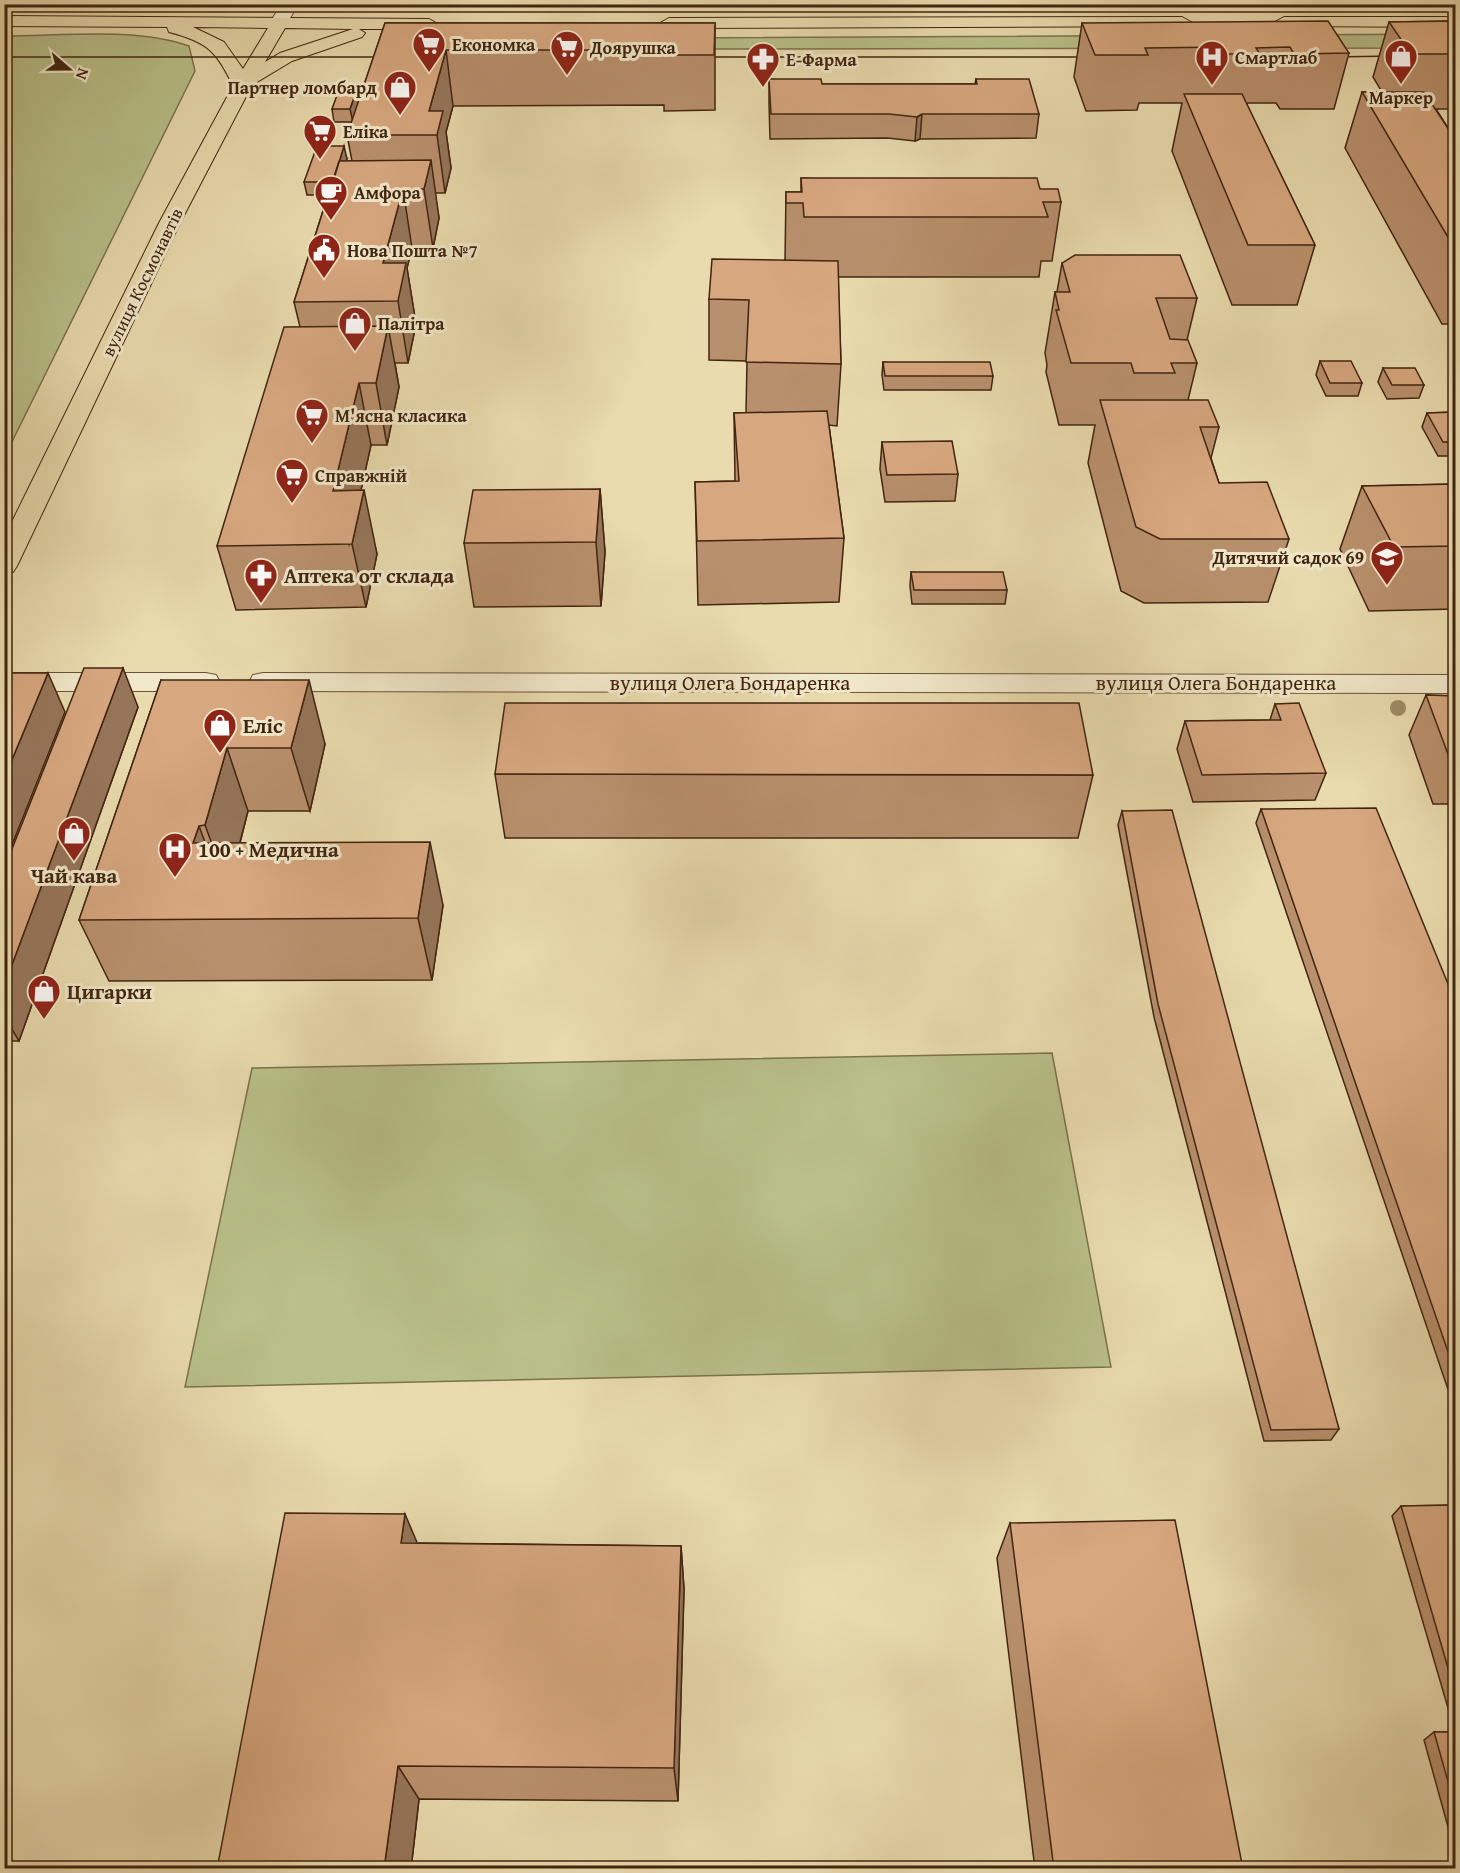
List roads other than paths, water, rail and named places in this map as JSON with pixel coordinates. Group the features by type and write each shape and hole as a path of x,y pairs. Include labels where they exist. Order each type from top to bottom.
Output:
{"main road":[{"path":"136,20 183,17 235,6"},
{"path":"136,20 179,28 213,42 230,57 242,85 262,70 302,51 332,40 399,24"},
{"path":"4,21 136,20 449,24"},
{"path":"656,23 1197,22"},
{"path":"1268,22 1455,22"},
{"name":"вулиця Космонавтів","path":"4,566 175,212 242,85 279,23"}],"street":[{"name":"вулиця Космонавтів","path":"279,23 290,4"},
{"name":"вулиця Олега Бондаренка","path":"4,682 1455,684"}],"tram line":[{"path":"1330,57 1396,56"},
{"path":"4,57 391,57"},
{"path":"697,57 1093,57"}],"place":[{"name":"Економка","path":"429,73"},
{"name":"Доярушка","path":"567,76"},
{"name":"Маркер","path":"1401,85"},
{"name":"Смартлаб","path":"1212,86"},
{"name":"Е-Фарма","path":"763,88"},
{"name":"Партнер ломбард","path":"400,116"},
{"name":"Еліка","path":"320,160"},
{"name":"Амфора","path":"331,221"},
{"name":"Нова Пошта №7","path":"324,279"},
{"name":"Палітра","path":"355,352"},
{"name":"М'ясна класика","path":"312,444"},
{"name":"Справжній","path":"292,504"},
{"name":"Дитячий садок 69","path":"1387,586"},
{"name":"Аптека от склада","path":"261,604"},
{"name":"Еліс","path":"220,754"},
{"name":"Чай кава","path":"74,862"},
{"name":"100 + Медична","path":"175,878"},
{"name":"Цигарки","path":"44,1020"}]}
